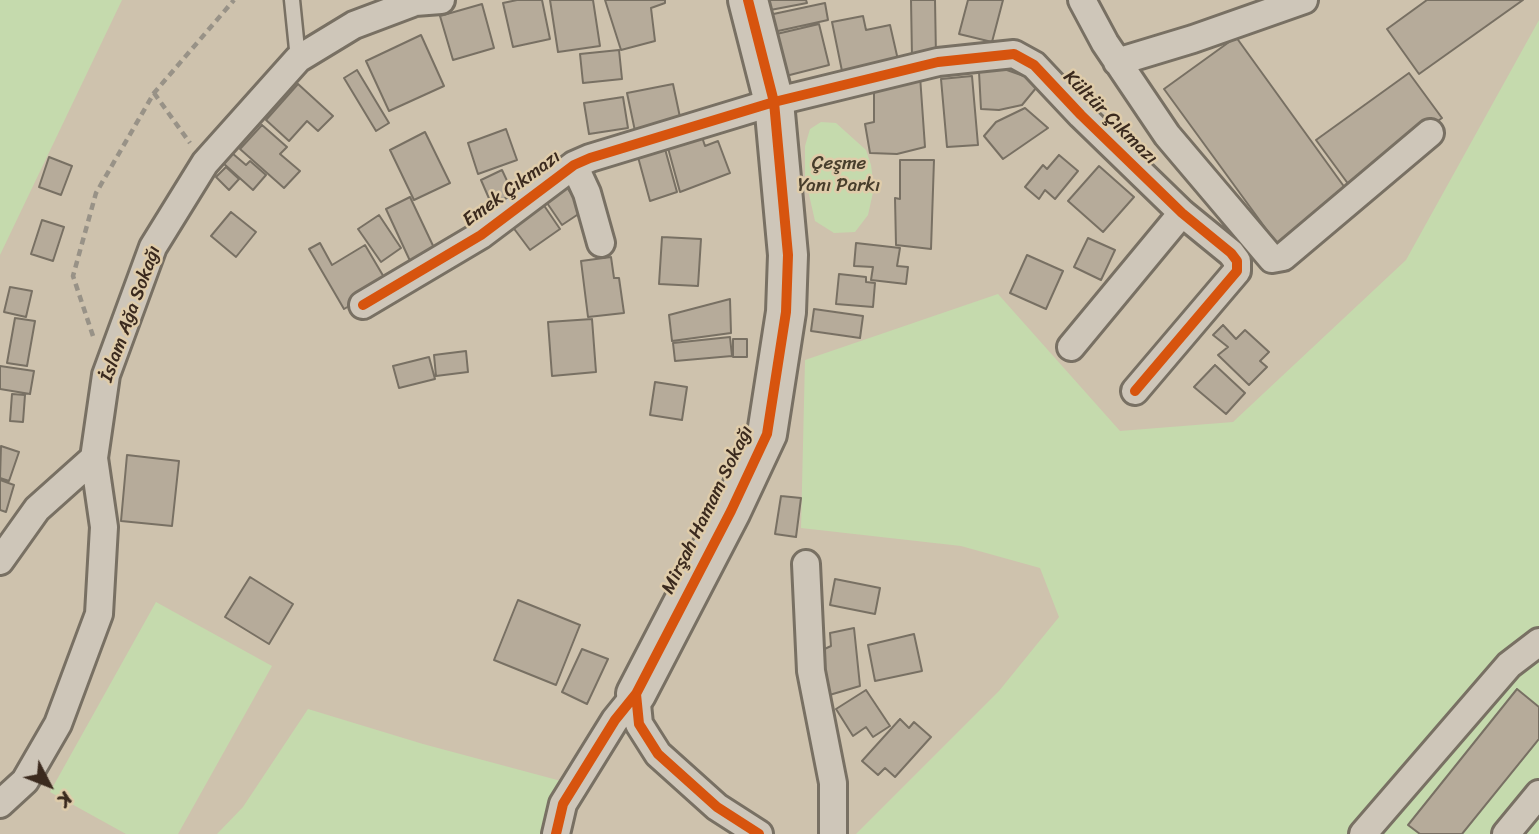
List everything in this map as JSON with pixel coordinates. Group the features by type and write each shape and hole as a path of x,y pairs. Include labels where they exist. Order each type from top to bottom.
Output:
{"street":[{"name":"Mirşah Hamam Sokağı","path":"636,694 767,434 786,312 788,256 774,102 748,0"},
{"path":"1082,0 1118,62 1167,135 1272,259 1283,257 1430,133"},
{"path":"1118,62 1304,0"},
{"name":"İslam Ağa Sokağı","path":"0,804 25,781 58,724 99,614 104,527 94,458 106,375 153,247 205,163 298,59 354,25 424,1"},
{"name":"Kültür Çıkmazı","path":"774,102 938,62 1014,54 1034,65 1182,213 1237,261 1237,271 1135,391"},
{"name":"Emek Çıkmazı","path":"363,305 481,235 574,165 774,102"},
{"path":"574,165 587,193 601,243"},
{"path":"1071,347 1182,213"},
{"path":"0,561 37,509 94,458"},
{"path":"806,564 811,671 833,783 833,834"},
{"path":"1363,834 1509,665 1539,642"},
{"path":"556,834 563,804 615,720 636,694"},
{"path":"636,694 639,724 659,754 717,807 759,834"},
{"path":"1506,834 1539,793"}],"lane":[{"path":"292,0 298,59"}],"path":[{"path":"106,375 73,276 96,192 154,93 234,0"},
{"path":"154,93 205,163"}],"green space":[{"path":"0,0 122,0 0,255"},
{"path":"1539,20 1539,834 856,834 999,691 1059,617 1040,568 961,546 801,528 805,360 998,294 1120,431 1233,422 1406,260"},
{"name":"Çeşme Yanı Parkı","path":"821,122 836,123 866,150 871,165 874,188 868,215 855,232 834,233 815,221 805,177 805,146 810,129"},
{"path":"156,602 272,666 178,834 126,834 50,792"},
{"path":"308,709 423,744 561,781 545,834 217,834 243,807"}],"building":[{"path":"542,0 550,39 513,47 503,3"},
{"path":"550,0 593,0 600,46 558,52"},
{"path":"605,0 665,0 665,3 651,8 655,41 621,50"},
{"path":"758,0 806,0 807,3 760,12"},
{"path":"911,0 935,0 936,56 912,57"},
{"path":"968,0 1003,0 992,42 959,34"},
{"path":"1427,0 1523,0 1419,74 1387,29"},
{"path":"825,3 828,20 769,33 764,16"},
{"path":"482,4 494,48 453,60 440,16"},
{"path":"863,16 866,30 890,25 898,60 842,71 832,22"},
{"path":"819,24 829,65 778,78 768,36"},
{"path":"421,35 444,86 389,111 366,61"},
{"path":"1236,37 1348,192 1277,244 1164,89"},
{"path":"619,50 622,79 583,83 580,54"},
{"path":"1004,69 1041,82 1022,105 999,110 981,109 979,72"},
{"path":"357,70 389,123 376,131 344,78"},
{"path":"1409,73 1442,118 1349,185 1316,140"},
{"path":"920,76 925,147 897,154 870,153 865,124 874,122 874,87"},
{"path":"972,76 978,145 947,147 941,79"},
{"path":"298,84 333,116 318,131 307,121 289,141 266,120"},
{"path":"673,84 681,122 635,131 627,93"},
{"path":"623,97 628,128 589,134 584,103"},
{"path":"1025,108 1048,128 1003,159 984,136 996,122"},
{"path":"262,125 287,147 280,154 300,171 284,188 240,149"},
{"path":"506,129 517,160 478,174 468,143"},
{"path":"425,132 450,183 414,200 390,150"},
{"path":"701,134 705,146 718,141 730,173 680,192 668,148"},
{"path":"665,149 677,192 650,201 638,157"},
{"path":"232,153 246,165 250,161 266,175 253,190 223,163"},
{"path":"1059,155 1078,171 1055,199 1045,190 1039,199 1025,187 1043,165 1047,169"},
{"path":"49,157 72,166 61,195 39,187"},
{"path":"900,160 934,160 931,249 896,245 895,198 900,199"},
{"path":"1099,166 1134,197 1103,232 1068,201"},
{"path":"226,167 239,179 229,190 216,177"},
{"path":"502,170 516,200 494,210 481,180"},
{"path":"566,186 583,211 562,225 545,200"},
{"path":"410,197 436,252 411,263 386,209"},
{"path":"543,204 560,229 530,250 512,226"},
{"path":"231,212 256,232 236,257 211,236"},
{"path":"379,215 401,248 381,262 358,229"},
{"path":"42,220 64,227 53,261 31,254"},
{"path":"662,237 701,239 698,286 659,284"},
{"path":"1088,238 1115,250 1101,280 1074,267"},
{"path":"320,243 332,265 365,245 388,284 344,309 309,249"},
{"path":"856,243 900,248 897,266 908,267 906,284 871,280 873,267 854,266"},
{"path":"1027,255 1063,271 1046,309 1010,293"},
{"path":"611,257 614,278 619,278 624,313 588,317 581,261"},
{"path":"839,274 866,277 866,282 875,283 873,307 836,304"},
{"path":"10,287 32,291 26,317 4,312"},
{"path":"730,299 731,333 672,341 669,315"},
{"path":"814,309 863,316 860,338 811,331"},
{"path":"15,318 35,321 27,366 7,363"},
{"path":"592,319 596,372 552,376 548,322"},
{"path":"1223,325 1236,339 1245,330 1269,352 1260,361 1267,367 1249,385 1218,355 1228,347 1213,335"},
{"path":"730,337 732,356 675,361 673,343"},
{"path":"733,339 747,339 747,357 733,357"},
{"path":"466,351 468,372 436,376 434,355"},
{"path":"429,357 435,379 399,388 393,366"},
{"path":"1215,365 1245,393 1226,414 1194,387"},
{"path":"0,366 34,371 30,394 0,389"},
{"path":"655,382 687,387 682,420 650,415"},
{"path":"12,394 25,395 23,422 10,421"},
{"path":"1,446 19,452 9,481 0,478"},
{"path":"127,455 179,461 172,526 121,521"},
{"path":"0,480 14,485 6,512 0,510"},
{"path":"781,496 801,498 796,537 775,534"},
{"path":"250,577 293,604 269,644 225,617"},
{"path":"835,579 880,588 875,614 830,605"},
{"path":"518,600 580,625 556,685 494,660"},
{"path":"854,628 860,686 826,696 818,652 831,646 830,633"},
{"path":"914,634 922,671 875,681 868,645"},
{"path":"582,649 608,659 587,704 562,692"},
{"path":"1517,689 1539,707 1539,739 1462,834 1420,834 1408,825"},
{"path":"866,690 890,726 873,737 866,727 853,736 836,709"},
{"path":"900,719 909,728 914,722 931,737 895,777 885,768 878,775 862,761"}],"cycle path":[{"path":"556,834 563,804 615,720 636,694 731,511 767,434 786,312 788,255 774,102 748,0"},
{"path":"363,305 481,235 574,165 590,158 774,102 938,62 1014,54 1034,65 1081,115 1182,213 1237,261 1237,271 1135,391"},
{"path":"636,694 639,724 658,754 717,807 759,834"}]}
